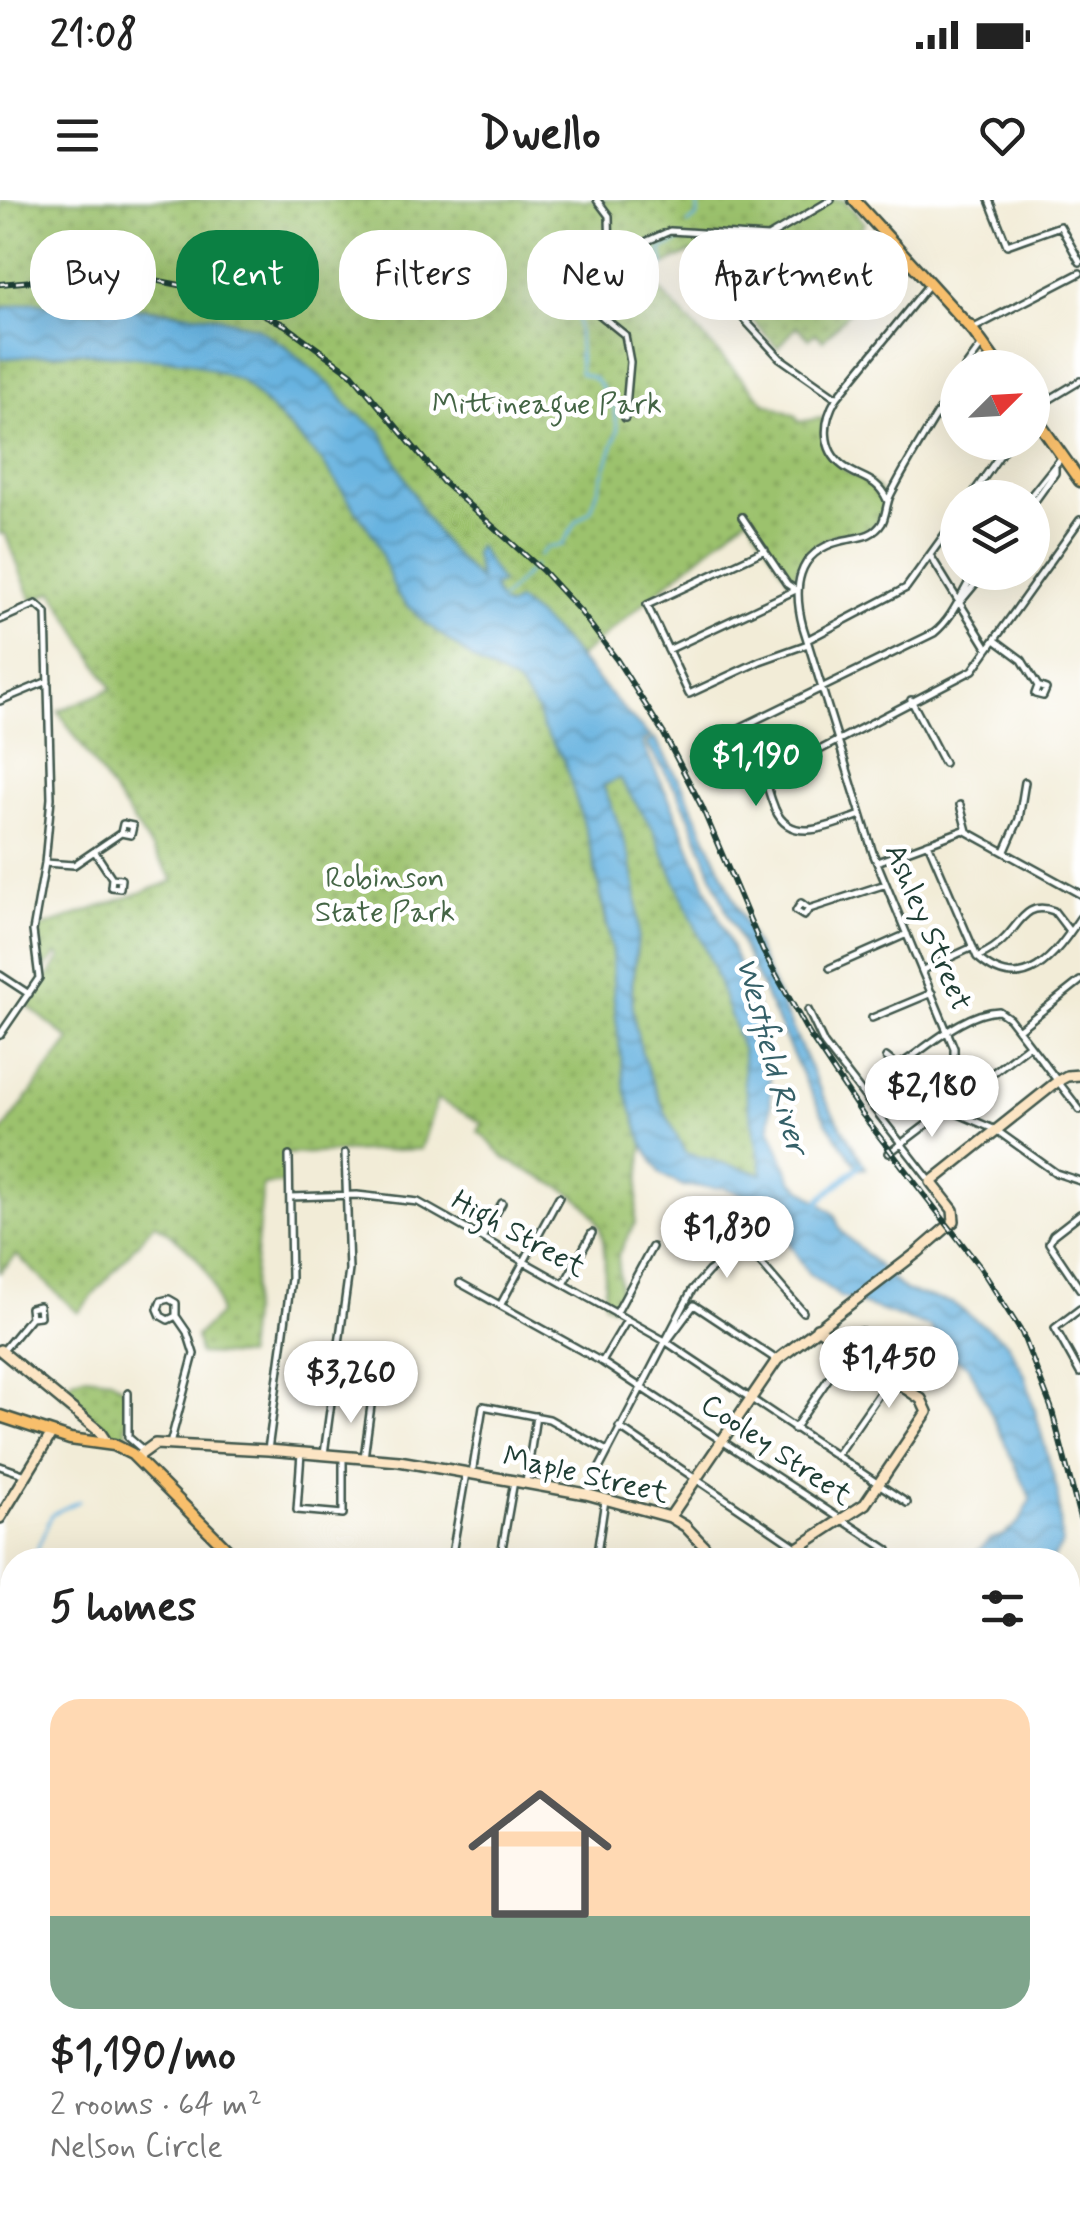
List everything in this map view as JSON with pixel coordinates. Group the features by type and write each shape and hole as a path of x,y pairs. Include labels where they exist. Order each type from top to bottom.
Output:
{"main road":[{"path":"854,200 890,240 912,257 987,350"},
{"path":"1050,438 1080,481"},
{"path":"670,1517 777,1360 955,1219 930,1182 1058,1081 1080,1075"},
{"path":"798,1548 865,1504 927,1409 920,1398 817,1328"},
{"path":"1,1351 99,1432 107,1444"},
{"path":"0,1416 140,1454 227,1548"},
{"path":"0,1518 52,1433"},
{"name":"Maple Street","path":"140,1454 155,1444 170,1444 324,1454 469,1473 586,1494 670,1517 685,1526 705,1548"}],"street":[{"path":"597,200 608,211 609,230"},
{"path":"659,237 670,232 768,236 832,200"},
{"path":"988,200 1006,245 1060,226 1080,262"},
{"path":"972,330 1080,273"},
{"path":"887,500 876,482 842,465 829,447 827,420 837,398 930,282"},
{"path":"607,320 626,335 630,362 625,418"},
{"path":"745,320 780,358 837,398"},
{"path":"979,350 983,345"},
{"path":"1050,400 1080,381"},
{"path":"668,650 796,590 801,572 817,552 876,530 884,520 887,500 940,410"},
{"path":"1042,480 1063,456"},
{"path":"1050,480 1055,467"},
{"path":"742,516 786,584 796,590"},
{"path":"861,815 814,829 793,830 780,819 767,788 768,776 972,670 1080,520"},
{"path":"764,550 647,605 689,694 808,642 904,589 940,541"},
{"path":"930,555 988,649"},
{"name":"Ashley Street","path":"796,590 808,642 877,862 949,1032 954,1061 941,1087 946,1109"},
{"path":"959,603 963,590"},
{"path":"719,738 934,633 973,590"},
{"path":"0,620 36,604 42,606 46,617 52,798 33,936 40,978 0,1035"},
{"path":"995,640 1022,660 1038,686"},
{"path":"0,701 48,681"},
{"path":"912,700 944,763"},
{"path":"1005,852 1020,820 1026,782"},
{"path":"960,805 967,831 1080,894"},
{"path":"877,862 967,831"},
{"path":"45,862 70,866 121,833"},
{"path":"928,843 978,957 1001,972 1028,972 1052,958 1080,918"},
{"path":"95,852 112,878"},
{"path":"809,909 886,884"},
{"path":"978,957 1002,941 1025,913 1036,908 1056,912 1070,932"},
{"path":"830,968 907,934"},
{"path":"922,970 973,946"},
{"path":"0,975 29,994"},
{"path":"1018,1030 1080,981"},
{"path":"872,1018 932,993"},
{"path":"808,1010 824,1044 930,1182"},
{"path":"886,1056 896,1065 901,1064 949,1032 992,1010 1003,1012 1080,1110"},
{"path":"972,1089 1029,1045"},
{"path":"889,1154 946,1109 996,1130 1056,1173 1080,1181"},
{"path":"324,1454 349,1270 345,1154"},
{"path":"268,1450 291,1279 290,1156"},
{"name":"High Street","path":"290,1197 412,1199 665,1342 907,1503"},
{"path":"501,1304 559,1197"},
{"path":"482,1238 502,1204"},
{"path":"586,1494 696,1284 758,1239 758,1232 740,1220 702,1214"},
{"path":"1080,1214 1049,1241 1051,1250 1080,1288"},
{"path":"564,1284 592,1232"},
{"path":"616,1314 652,1246"},
{"path":"747,1246 803,1312"},
{"name":"Cooley Street","path":"460,1283 602,1362 885,1548"},
{"path":"170,1444 194,1354 187,1332 176,1316 176,1302 167,1299 160,1303 160,1316 168,1320 176,1316"},
{"path":"665,1342 694,1305 777,1360"},
{"path":"1080,1309 1054,1328 1080,1374"},
{"path":"1,1351 31,1316"},
{"path":"602,1362 627,1320"},
{"path":"794,1428 861,1330 903,1360"},
{"path":"836,1456 913,1344"},
{"path":"128,1393 128,1437 140,1454"},
{"path":"364,1458 372,1398"},
{"path":"453,1548 483,1406 536,1416 607,1451"},
{"path":"503,1548 536,1416"},
{"path":"619,1427 798,1548"},
{"path":"301,1452 297,1510 342,1514 343,1456"},
{"path":"0,1466 26,1475"},
{"path":"598,1548 605,1500"}],"green space":[{"name":"Mittineague Park","path":"0,200 844,200 865,223 859,230 679,230 679,258 659,267 659,230 527,230 527,320 659,320 659,289 679,311 679,320 688,320 765,403 796,416 798,422 823,418 829,453 847,472 877,487 883,498 881,515 870,529 820,542 803,560 791,583 748,516 579,657 556,633 501,604 492,586 501,582 474,553 482,583 447,547 425,516 380,430 350,409 335,389 285,346 255,327 220,320 319,320 319,230 176,230 176,311 156,309 156,230 30,230 30,303 0,308"},
{"name":"Mittineague Park","path":"753,320 842,320 823,340 815,333 809,339 797,326 778,348"},
{"name":"Robinson State Park","path":"75,352 188,361 241,380 322,461 376,539 396,593 421,619 481,665 517,684 538,712 542,727 564,760 589,841 612,952 625,1088 643,1144 635,1223 618,1255 620,1294 613,1307 605,1303 603,1243 592,1213 571,1194 506,1159 478,1132 482,1123 437,1099 421,1149 285,1154 285,1183 263,1185 246,1356 199,1354 196,1336 219,1314 212,1284 190,1251 155,1223 78,1313 17,1255 0,1272 0,1135 70,1040 28,1006 61,958 58,954 42,971 39,928 174,881 58,711 112,689 53,591 32,601 5,533 0,534 0,359"},
{"path":"619,777 652,827 712,964 743,1051 744,1083 764,1174 685,1153 650,1076 637,1036 632,994 638,941 633,875 603,785"},
{"path":"74,1379 111,1379 128,1393 126,1438 117,1438 61,1393"}],"water":[{"path":"30,303 30,320 156,320 156,310 176,312 176,320 228,320 255,327 285,346 335,389 350,409 380,430 425,516 447,547 480,581 474,553 478,546 501,583 493,587 501,604 509,607 517,601 536,616 651,737 642,741 643,745 756,1006 771,1086 770,1127 792,1181 834,1214 841,1231 905,1291 952,1303 1007,1342 1025,1375 1058,1493 1060,1548 981,1548 1020,1521 1031,1499 969,1366 949,1356 930,1327 840,1297 808,1273 765,1204 726,1188 683,1186 661,1174 643,1144 625,1089 612,952 589,841 564,760 542,727 538,712 517,684 481,665 421,619 396,593 376,539 322,461 241,380 188,361 75,352 0,359 0,308","holes":["619,778 652,827 712,964 743,1051 744,1083 763,1174 685,1153 643,1056 632,994 638,933 636,894 624,840 603,786"]},
{"path":"655,739 684,788 823,1096 866,1168 859,1169 827,1123 804,1079 726,910 690,818 646,743"}],"waterway":[{"path":"688,224 698,216 698,200"},
{"path":"659,270 664,265 660,249 679,241"},
{"path":"539,556 546,548 562,545 577,521 591,510 618,431 613,403 595,379 580,373 578,320"},
{"path":"500,601 534,566"},
{"path":"818,1210 820,1200 861,1164"},
{"path":"38,1548 52,1514 79,1501"}],"railway":[{"path":"0,284 88,276 139,277 195,288 242,304 285,325 352,374 443,482 542,570 580,611 664,734 702,807 763,951 809,1034 862,1114 980,1267 1022,1333 1051,1407 1080,1518"}],"water label":[{"name":"Westfield River","path":"773,1055"}]}
